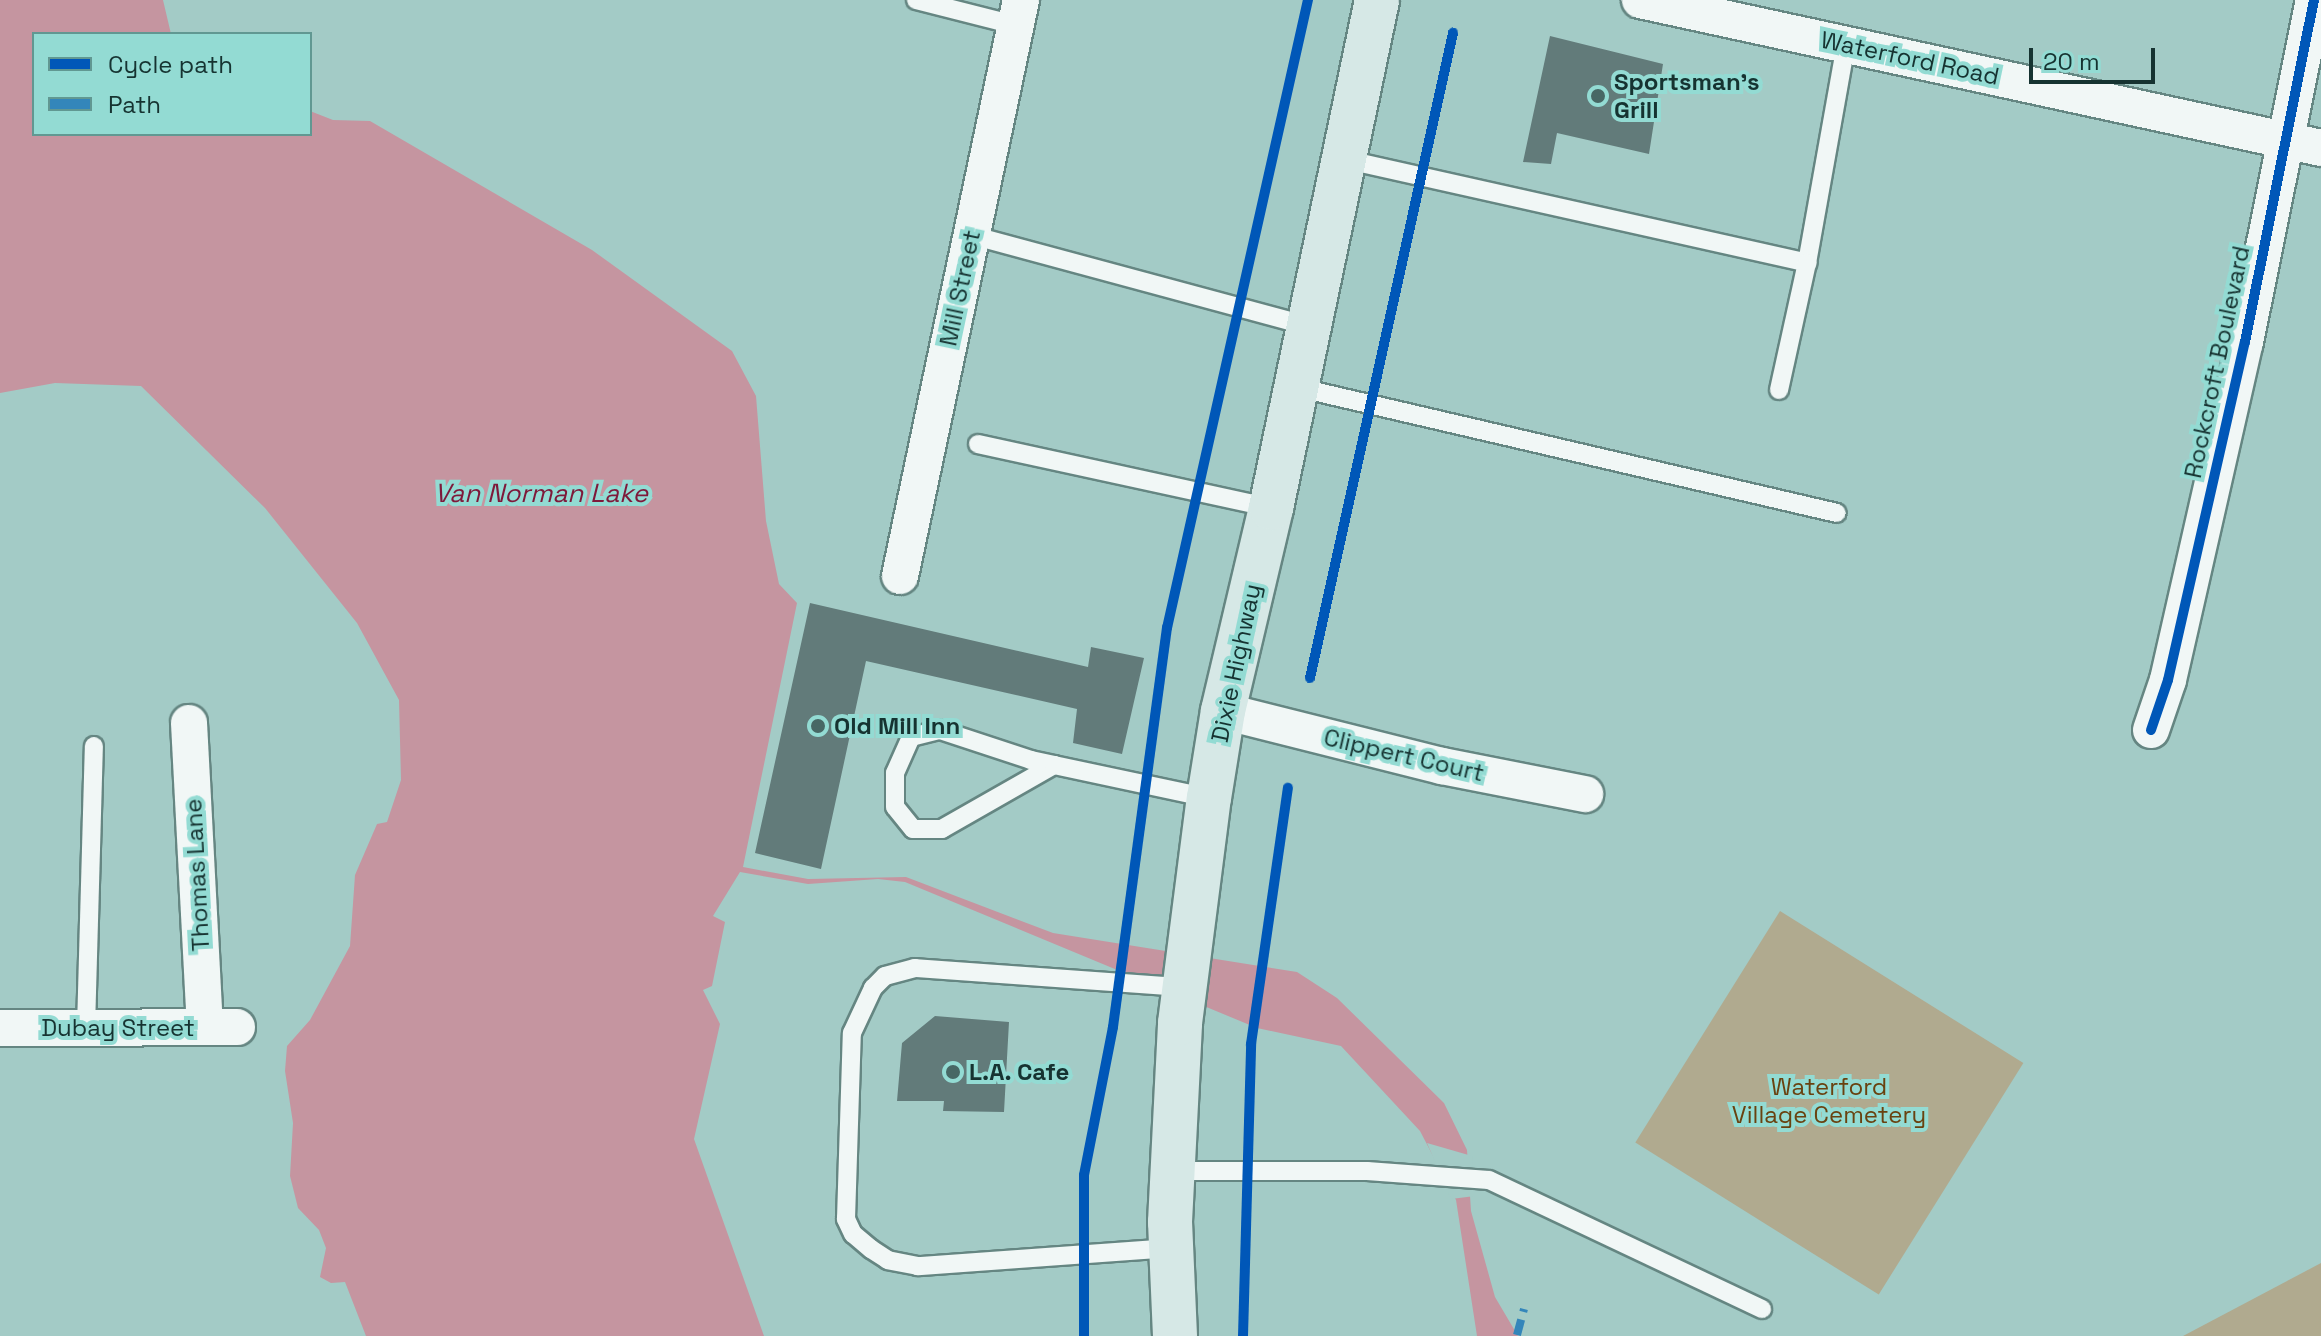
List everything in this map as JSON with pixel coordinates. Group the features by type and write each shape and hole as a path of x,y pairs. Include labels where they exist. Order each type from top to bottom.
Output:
{"main road":[{"name":"Dixie Highway","path":"1175,1336 1172,1171 1183,986 1209,798 1223,711 1271,508 1377,0"}],"street":[{"name":"Waterford Road","path":"1640,0 2321,148"},
{"name":"Rockcroft Boulevard","path":"2151,730 2168,680 2245,342 2282,140 2314,0"},
{"name":"Mill Street","path":"900,576 1018,12"},
{"name":"Clippert Court","path":"1223,711 1442,766 1585,794"},
{"name":"Thomas Lane","path":"189,723 221,1027"},
{"name":"Dubay Street","path":"0,1028 221,1027"}],"lane":[{"path":"916,0 1018,12"},
{"path":"1779,390 1807,263 1846,44"},
{"path":"1343,159 1807,263"},
{"path":"971,235 1309,326"},
{"path":"1296,387 1837,513"},
{"path":"978,444 1271,508"},
{"path":"1054,765 942,829 913,829 895,807 895,773 911,737 940,730 1054,765 1209,798"},
{"path":"86,1028 94,746"},
{"path":"1171,1248 918,1266 871,1249 853,1234 846,1219 852,1033 863,1003 885,976 915,968 1183,986"},
{"path":"1172,1171 1429,1173 1489,1180 1762,1309"}],"green space":[{"name":"Waterford Village Cemetery","path":"1780,911 2023,1063 1879,1295 1635,1143"},
{"path":"2321,1263 2321,1336 2183,1336"}],"water":[{"name":"Van Norman Lake","path":"0,0 163,0 171,32 32,32 32,136 312,136 312,112 333,120 370,121 592,250 732,351 756,396 766,521 779,584 797,603 743,867 808,879 906,877 1053,933 1297,972 1337,998 1444,1103 1467,1150 1471,1211 1495,1297 1518,1336 1477,1336 1456,1200 1420,1131 1341,1046 1257,1028 905,882 878,879 808,884 740,872 713,916 725,922 712,986 703,990 720,1024 694,1139 764,1336 366,1336 345,1282 331,1283 320,1277 326,1248 319,1230 298,1208 290,1176 293,1123 285,1071 287,1046 310,1020 350,946 355,875 377,824 387,822 401,780 399,700 357,623 265,508 141,386 55,383 0,393"}],"pier":[{"path":"1427,1143 1472,1156 1475,1196 1451,1199"}],"building":[{"name":"Sportsman's Grill","path":"1550,36 1663,64 1649,154 1557,133 1551,164 1523,162"},
{"name":"Old Mill Inn","path":"810,603 1088,667 1091,647 1144,658 1122,754 1073,743 1077,709 866,661 821,869 755,853"},
{"name":"L.A. Cafe","path":"935,1016 1009,1022 1004,1112 943,1111 944,1101 897,1101 902,1043"}],"marked path":[{"path":"1517,1335 1524,1309"}],"cycle path":[{"path":"1084,1336 1084,1175 1113,1027 1167,628 1308,0"},
{"path":"2151,730 2168,680 2245,342 2314,0"},
{"path":"1310,678 1453,33"},
{"path":"1243,1336 1251,1044 1288,788"}],"place":[{"name":"Sportsman's Grill","path":"1598,96"},
{"name":"Old Mill Inn","path":"818,726"},
{"name":"L.A. Cafe","path":"953,1072"}]}
